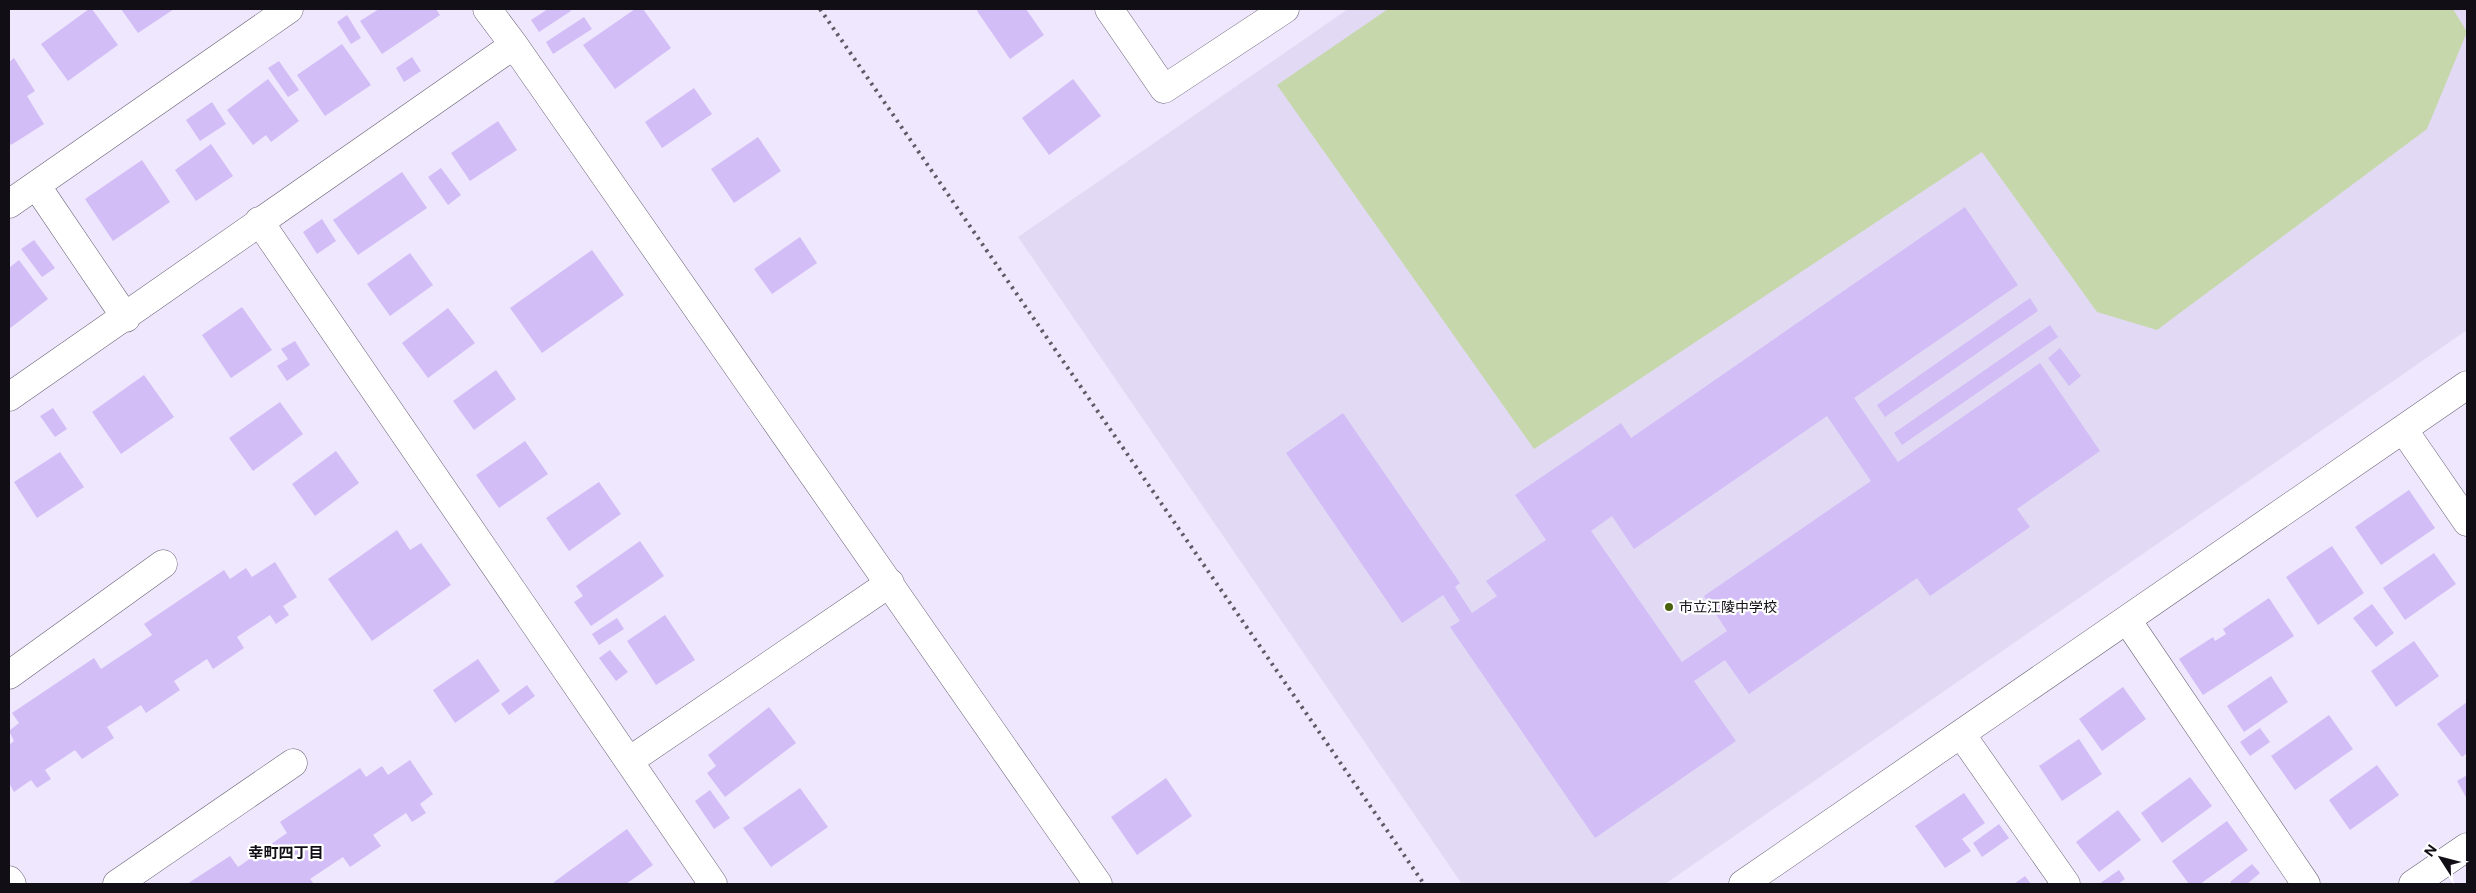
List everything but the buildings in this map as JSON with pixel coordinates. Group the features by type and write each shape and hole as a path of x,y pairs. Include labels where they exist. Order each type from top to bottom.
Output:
{"street":[{"path":"9,204 289,9"},
{"path":"487,9 890,583 1098,884"},
{"path":"1109,9 1164,89 1285,9"},
{"path":"9,397 126,318 259,221 514,46"},
{"path":"36,185 126,318"},
{"path":"259,221 713,884"},
{"path":"1743,884 2467,385"},
{"path":"2403,429 2467,522"},
{"path":"9,675 163,564"},
{"path":"629,761 890,583"},
{"path":"2127,620 2306,884"},
{"path":"1961,734 2066,884"},
{"path":"117,884 293,763"},
{"path":"2413,884 2467,847"},
{"path":"9,880 12,884"}],"shaded area":[{"name":"市立江陵中学校","path":"1348,9 2467,9 2467,330 1665,884 1462,884 1018,237"}],"green space":[{"path":"1388,9 2453,9 2467,32 2427,129 2157,330 2097,312 1982,152 1534,449 1277,85"}],"railway":[{"path":"820,9 1424,884"}],"place":[{"name":"市立江陵中学校","path":"1669,607"}],"district":[{"name":"幸町四丁目","path":"286,853"}]}
